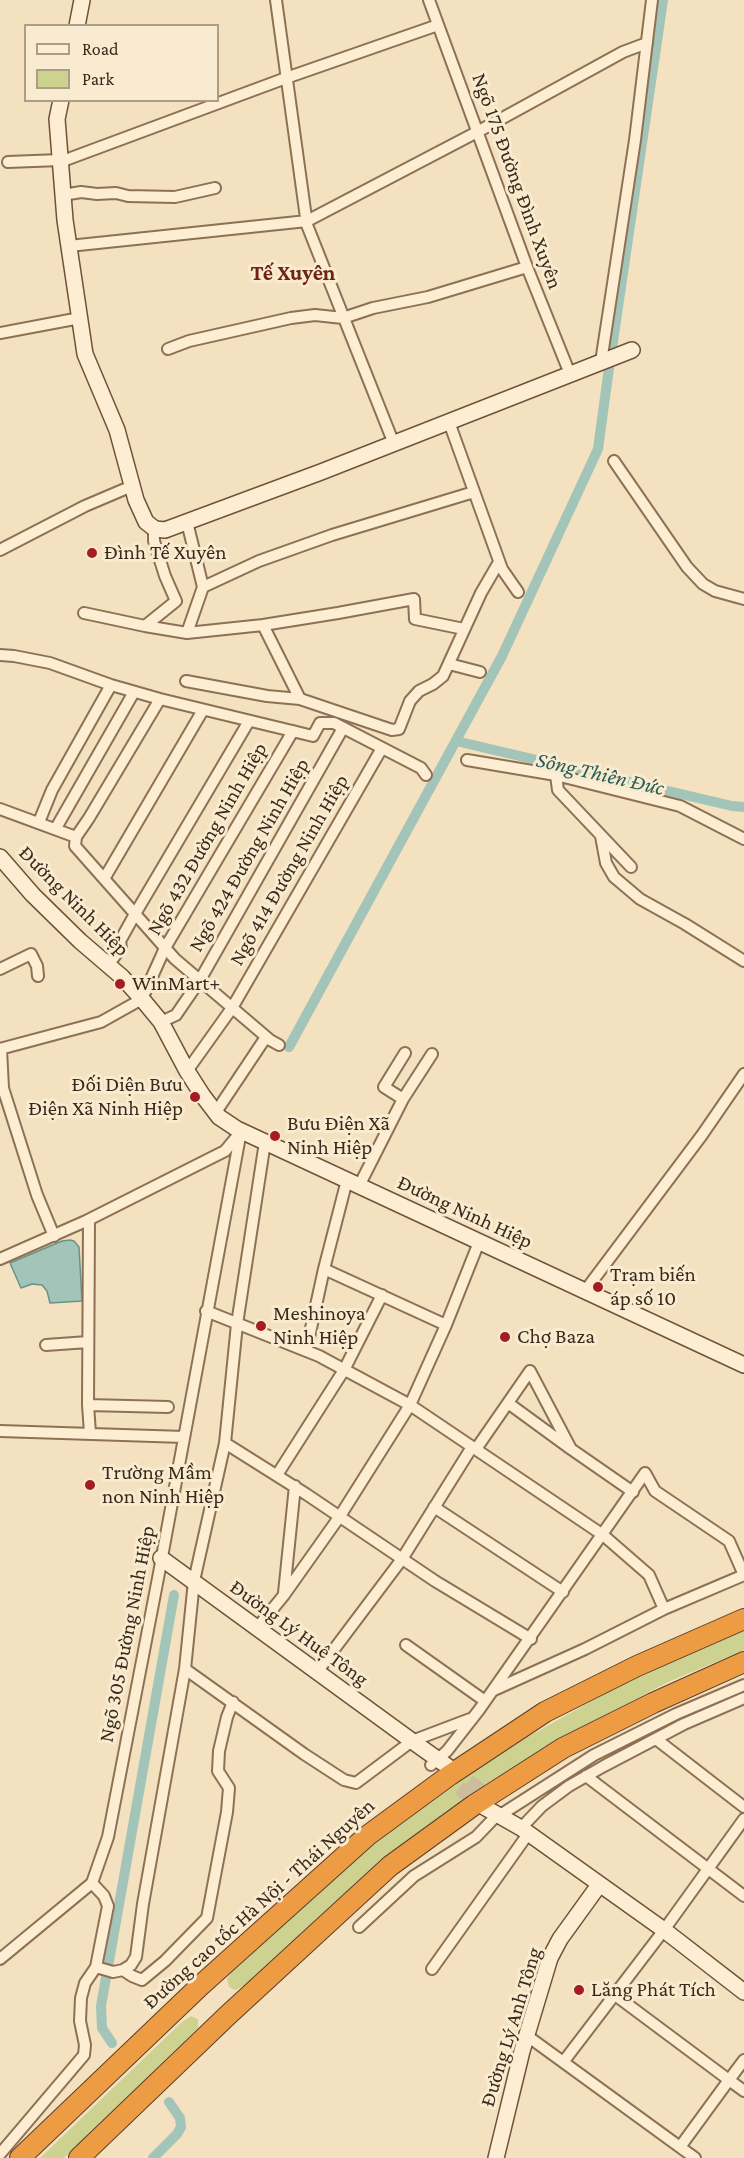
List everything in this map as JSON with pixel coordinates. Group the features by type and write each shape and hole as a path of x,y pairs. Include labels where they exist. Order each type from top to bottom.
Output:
{"highway":[{"name":"Đường cao tốc Hà Nội - Thái Nguyên","path":"21,2158 200,1986 367,1836 450,1775 545,1712 637,1666 744,1619"},
{"path":"79,2158 228,2015 390,1866 474,1805 563,1748 653,1703 744,1662"}],"main road":[{"path":"77,24 82,0"},
{"path":"61,102 57,118 63,195 86,354 117,430 132,486 146,522 154,527 165,530 187,522 394,444 632,350"},
{"name":"Đường Ninh Hiệp","path":"0,857 33,895 142,999 161,1022 187,1071 219,1117 241,1131 744,1365"},
{"name":"Đường Lý Huệ Tông","path":"161,1558 412,1741 440,1766"},
{"path":"495,1808 664,1930 744,1992"},
{"name":"Đường Lý Anh Tông","path":"496,2158 526,2035 550,1958 560,1939 599,1885"}],"street":[{"path":"276,0 307,221 394,444"},
{"name":"Ngõ 175 Đường Đình Xuyên","path":"429,0 527,267 570,374"},
{"path":"602,362 618,264 652,0"},
{"path":"8,162 60,161 438,25"},
{"path":"69,246 307,221 479,132 623,52 647,43"},
{"path":"63,195 89,192 175,197 215,188"},
{"path":"168,349 189,341 291,318 315,315 343,318 373,308 428,297 527,267"},
{"path":"0,333 80,318"},
{"path":"449,422 499,562 518,592"},
{"path":"614,461 687,567 703,584 715,591 744,599"},
{"path":"0,550 85,506 132,486"},
{"path":"203,587 280,554 474,492"},
{"path":"187,522 203,587 187,633"},
{"path":"145,626 176,600 165,576 154,541 154,527"},
{"path":"186,681 267,696 300,699 392,730 399,729 410,700 442,676 488,579 499,562"},
{"path":"84,613 187,633 338,614 414,599 415,619 464,628"},
{"path":"262,625 300,699"},
{"path":"0,655 50,663 134,692 313,736 320,723 334,723 421,768 426,775"},
{"path":"449,664 480,672"},
{"path":"39,822 52,790 111,685"},
{"path":"56,828 134,692"},
{"path":"160,699 76,837 75,846 175,959 279,1045"},
{"path":"104,879 203,710"},
{"path":"108,965 121,948 120,941 135,914 249,721"},
{"name":"Ngõ 424 Đường Ninh Hiệp","path":"161,1022 176,1015 200,980 343,728"},
{"name":"Ngõ 432 Đường Ninh Hiệp","path":"142,999 165,948 292,731"},
{"name":"Ngõ 414 Đường Ninh Hiệp","path":"187,1071 232,1008 382,748"},
{"path":"467,760 556,775 680,806 744,839"},
{"path":"556,775 558,790 631,867"},
{"path":"0,809 76,837"},
{"path":"601,836 606,863 614,877 640,899 744,961"},
{"path":"0,969 31,954 37,966 38,976"},
{"path":"54,1236 37,1195 3,1088 0,1049 101,1022 142,999"},
{"path":"216,1112 266,1036"},
{"path":"403,1099 384,1087 405,1053"},
{"path":"306,1351 324,1269 353,1183 432,1054"},
{"path":"585,1291 702,1136 744,1074"},
{"path":"0,1259 89,1220 225,1151 241,1131"},
{"name":"Ngõ 305 Đường Ninh Hiệp","path":"93,1883 108,1837 241,1131"},
{"path":"118,1971 131,1965 136,1957 143,1904 184,1669 194,1581 225,1443 237,1324 265,1142"},
{"path":"89,1220 88,1404 90,1433"},
{"path":"257,1628 284,1595 340,1516 410,1405 479,1242"},
{"path":"324,1269 446,1324"},
{"path":"277,1475 344,1370 382,1295"},
{"path":"206,1311 306,1351 410,1405 603,1535 649,1575 664,1609"},
{"path":"46,1345 88,1342"},
{"path":"317,1672 402,1558 474,1448 530,1371 572,1449"},
{"path":"508,1403 633,1492"},
{"path":"88,1404 168,1407"},
{"path":"0,1431 184,1437"},
{"path":"225,1443 531,1639"},
{"path":"440,1766 447,1751 531,1639 645,1473 655,1491 729,1541 744,1575 664,1609 585,1649 493,1691"},
{"path":"284,1595 294,1486"},
{"path":"435,1507 563,1592"},
{"path":"406,1646 486,1701"},
{"path":"184,1669 344,1780 356,1783 412,1741 472,1718"},
{"path":"359,1927 414,1876 476,1837 495,1808 541,1787 594,1755 676,1714 744,1685"},
{"path":"432,1969 542,1806 586,1776 684,1724 739,1700 744,1710"},
{"path":"98,1968 118,1971 142,1980 165,1961 207,1918 227,1812 229,1788 218,1771 219,1751 233,1702"},
{"path":"656,1740 744,1807"},
{"path":"586,1776 744,1896"},
{"path":"564,2061 664,1930 744,1819"},
{"path":"0,1959 93,1883 104,1896 108,1906 98,1968 85,1983 81,1998 80,2021 85,2045 81,2060 0,2154"},
{"path":"615,1995 744,2091"},
{"path":"526,2035 695,2158"},
{"path":"680,2147 744,2060"}],"green space":[{"path":"744,1631 744,1650 668,1682 561,1738 483,1786 406,1842 328,1908 245,1985 235,1990 229,1987 227,1979 230,1974 341,1872 376,1843 465,1778 522,1740 610,1691 679,1658"},
{"path":"191,2016 198,2019 198,2028 64,2158 40,2158 182,2022"}],"water":[{"path":"70,1240 79,1247 82,1301 50,1303 47,1291 42,1285 32,1284 21,1288 10,1263 62,1241"}],"waterway":[{"path":"612,348 663,0"},
{"path":"289,1047 502,656 598,449 609,368"},
{"name":"Sông Thiên Đức","path":"456,741 744,807"},
{"path":"112,2043 102,2028 101,2006 174,1595"},
{"path":"153,2158 181,2127 180,2118 169,2102"}],"tunnel":[{"path":"450,1768 493,1800"},
{"path":"441,1774 484,1807"}],"place":[{"name":"Đình Tế Xuyên","path":"92,553"},
{"name":"WinMart+","path":"120,984"},
{"name":"Đối Diện Bưu Điện Xã Ninh Hiệp","path":"195,1097"},
{"name":"Bưu Điện Xã Ninh Hiệp","path":"275,1136"},
{"name":"Trạm biến áp số 10","path":"598,1287"},
{"name":"Meshinoya Ninh Hiệp","path":"261,1326"},
{"name":"Chợ Baza","path":"505,1337"},
{"name":"Trường Mầm non Ninh Hiệp","path":"90,1485"},
{"name":"Lăng Phát Tích","path":"579,1990"}],"district":[{"name":"Tế Xuyên","path":"293,273"}]}
